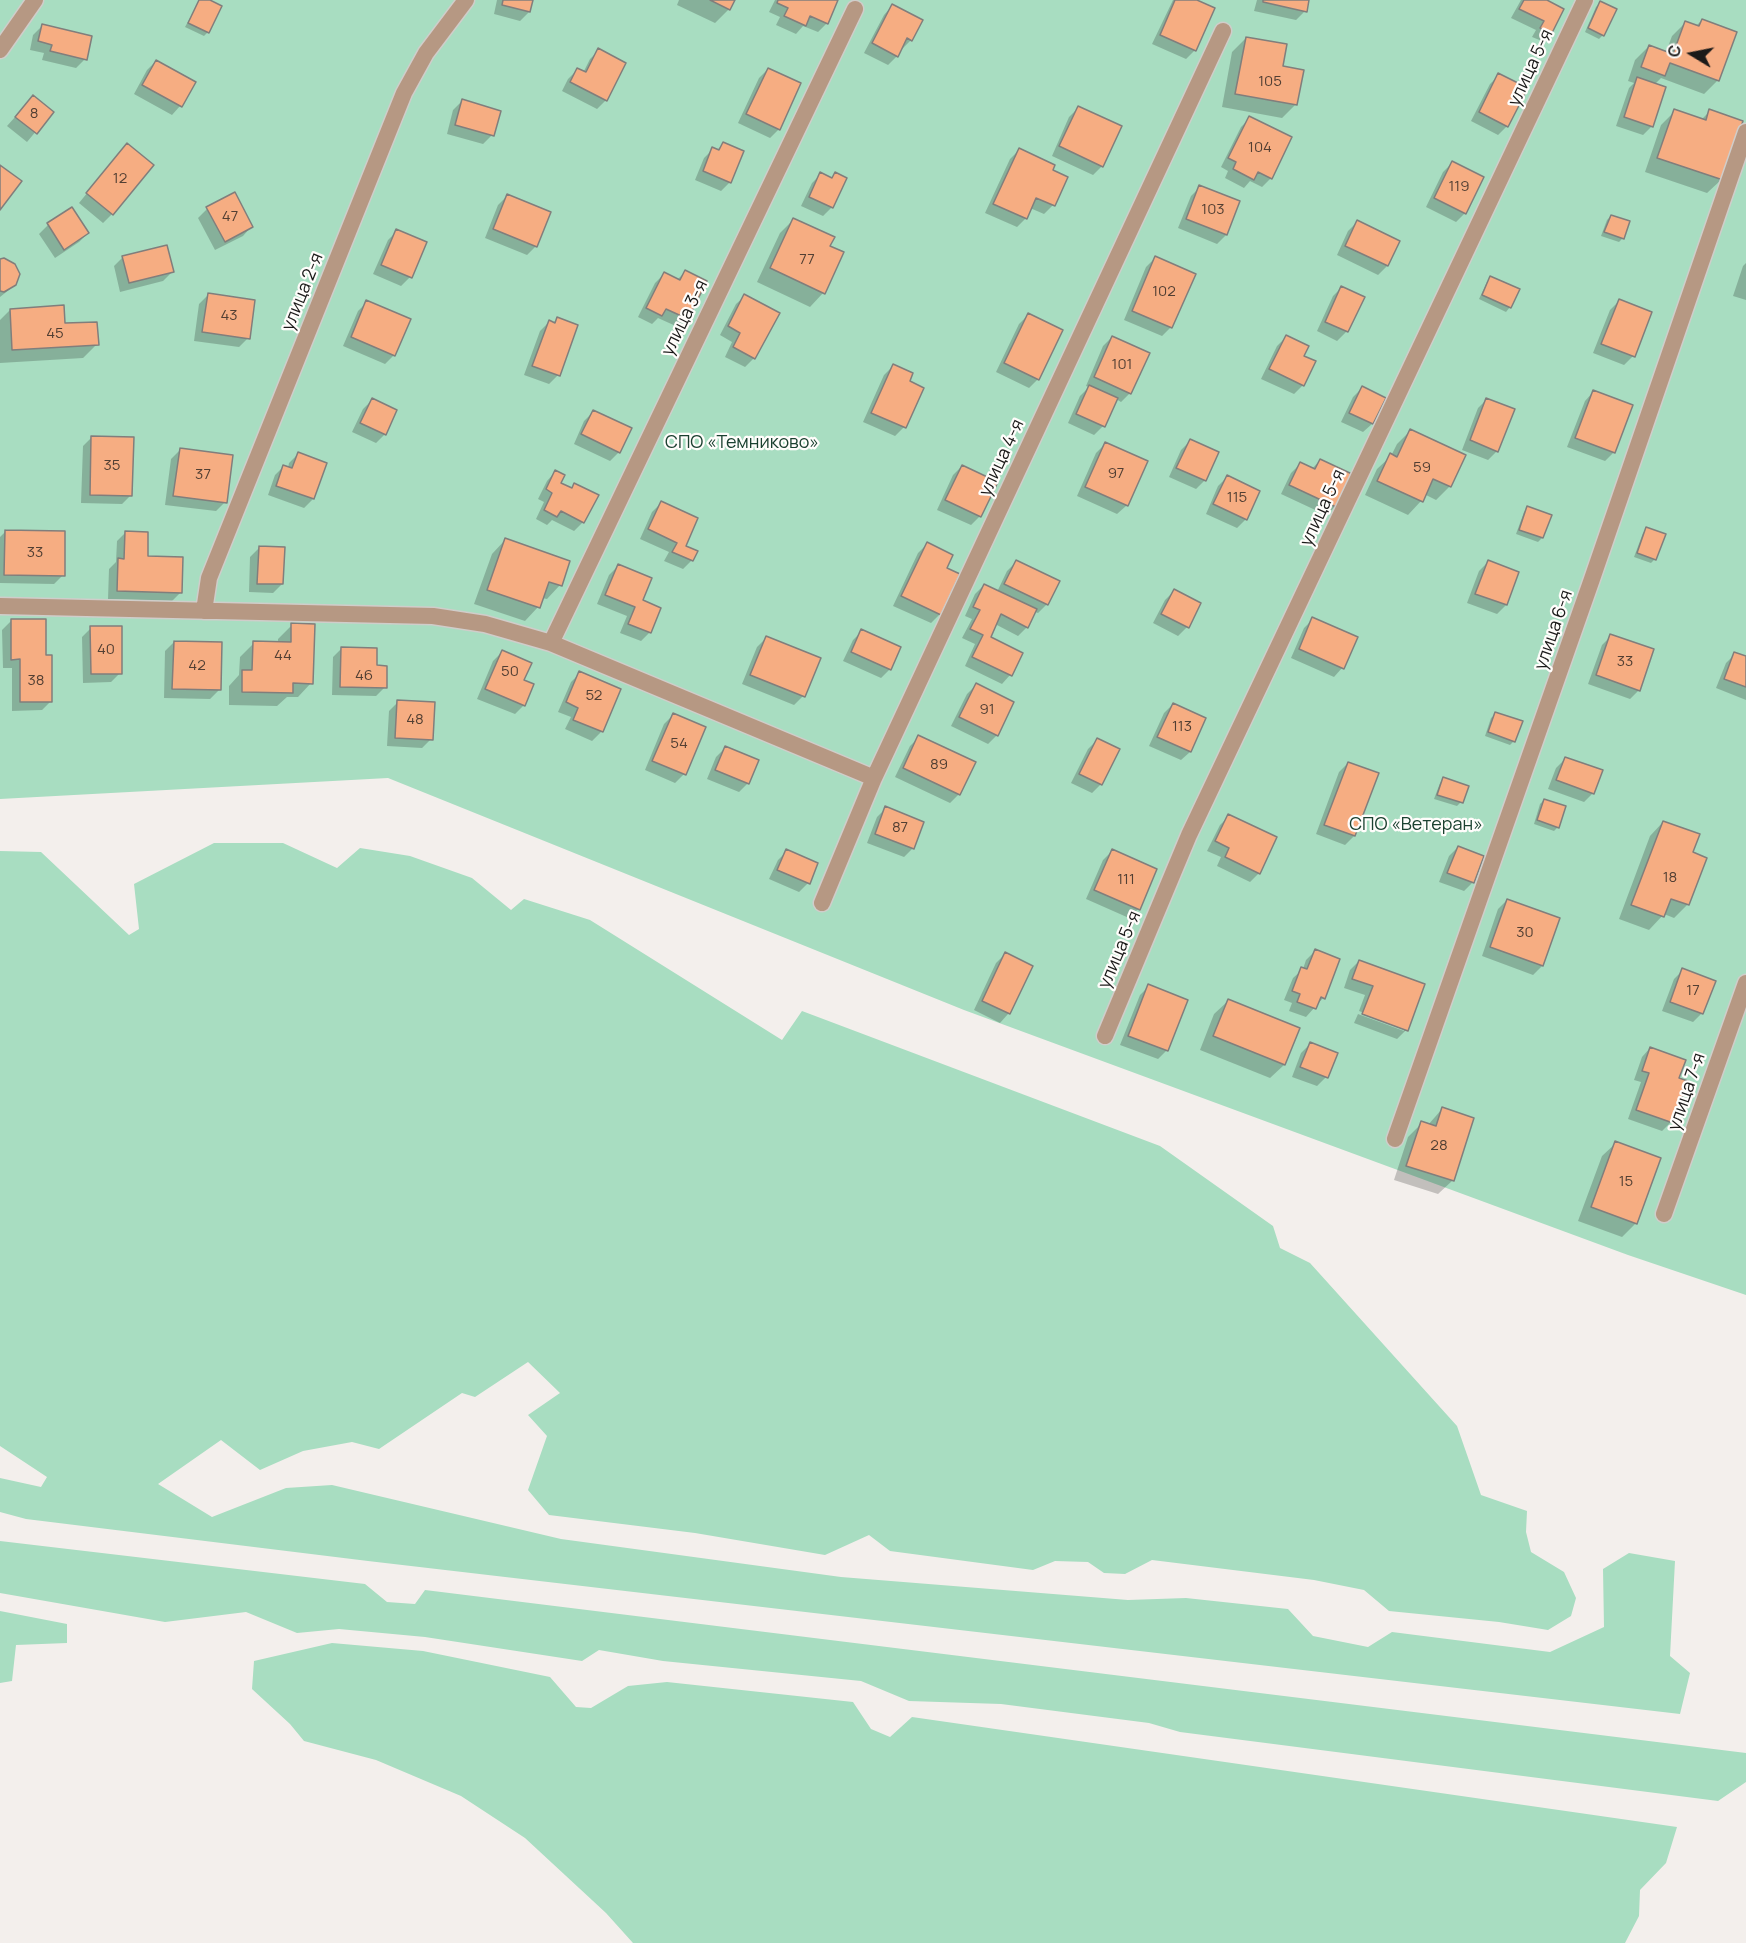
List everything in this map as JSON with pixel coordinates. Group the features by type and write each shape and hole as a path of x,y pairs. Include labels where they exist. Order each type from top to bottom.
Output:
{"street":[{"path":"0,50 35,0"},
{"name":"улица 2-я","path":"204,611 209,578 404,93 426,53 466,0"},
{"name":"улица 5-я","path":"1105,1036 1190,835 1585,0"},
{"name":"улица 3-я","path":"551,643 855,9"},
{"name":"улица 4-я","path":"822,903 874,778 1223,31"},
{"name":"улица 6-я","path":"1395,1139 1600,557 1746,132"},
{"path":"0,606 433,616 485,624 551,643 874,778"},
{"name":"улица 7-я","path":"1664,1214 1746,983"}],"green space":[{"name":"СПО «Темниково»","path":"0,0 1746,0 1746,1295 1628,1255 964,1010 388,778 0,799"},
{"path":"214,843 283,843 337,868 360,848 410,856 472,878 511,910 524,899 590,920 782,1040 802,1011 1160,1146 1273,1226 1280,1248 1310,1263 1457,1426 1481,1495 1527,1511 1526,1532 1531,1552 1564,1572 1576,1598 1571,1616 1548,1630 1499,1622 1389,1611 1364,1590 1314,1580 1152,1560 1125,1574 1104,1573 1088,1562 1055,1561 1033,1570 890,1551 869,1535 825,1555 695,1533 549,1515 528,1490 547,1436 528,1415 560,1393 528,1362 475,1397 462,1393 379,1449 352,1442 303,1451 260,1470 221,1440 158,1484 212,1517 286,1488 332,1485 561,1539 841,1577 1128,1600 1186,1598 1288,1609 1313,1636 1368,1647 1392,1632 1550,1652 1604,1627 1603,1569 1629,1553 1675,1561 1670,1656 1690,1673 1680,1714 368,1561 26,1519 0,1512 0,1478 41,1487 47,1477 0,1446 0,851 41,852 129,935 139,929 134,884"},
{"path":"0,1541 365,1584 387,1602 415,1604 425,1590 1746,1753 1746,1782 1718,1801 1180,1732 1149,1723 1001,1704 909,1701 861,1681 663,1661 599,1650 582,1661 425,1637 339,1629 297,1633 246,1612 165,1622 0,1593"},
{"path":"0,1611 67,1624 67,1643 16,1645 12,1681 0,1683"},
{"path":"332,1643 423,1651 550,1677 576,1707 591,1708 628,1686 667,1682 853,1702 871,1729 890,1737 912,1717 1677,1827 1666,1863 1640,1890 1639,1916 1625,1943 633,1943 606,1913 525,1838 461,1796 376,1760 304,1741 290,1724 252,1689 254,1661"}],"building":[{"path":"199,0 210,0 222,6 209,33 188,23"},
{"path":"503,0 533,0 530,12 502,5"},
{"path":"710,0 735,0 730,10"},
{"path":"778,0 838,0 828,24 810,16 806,26 784,16 788,8 777,3"},
{"path":"1175,0 1197,0 1215,8 1196,51 1160,35"},
{"path":"1263,0 1309,0 1307,12 1263,2"},
{"path":"1524,0 1547,0 1564,9 1552,33 1540,28 1544,21 1519,9"},
{"path":"1600,1 1617,9 1604,36 1588,28"},
{"path":"892,4 923,20 912,41 907,38 898,57 872,43"},
{"path":"1702,19 1737,32 1719,81 1670,63 1665,76 1641,67 1649,45 1673,54 1685,21 1699,26"},
{"path":"42,24 92,36 87,60 50,51 52,45 38,41"},
{"path":"1246,37 1287,44 1283,66 1304,70 1297,105 1235,94"},
{"path":"598,48 626,63 607,101 570,82 577,68 586,72"},
{"path":"156,60 196,82 182,107 142,85"},
{"path":"768,68 801,83 780,130 746,114"},
{"path":"1498,73 1528,88 1508,127 1479,112"},
{"path":"1637,77 1666,87 1653,127 1624,117"},
{"path":"33,95 54,112 37,134 15,117"},
{"path":"462,99 501,111 494,136 455,125"},
{"path":"1078,106 1122,126 1103,167 1059,146"},
{"path":"1674,109 1706,120 1709,109 1743,121 1723,180 1657,158"},
{"path":"1249,116 1292,137 1272,179 1258,172 1254,180 1233,169 1236,162 1228,158"},
{"path":"723,142 744,151 731,183 703,171 712,147 719,150"},
{"path":"127,143 154,165 113,215 86,193"},
{"path":"1019,148 1055,165 1053,170 1068,177 1055,206 1036,198 1027,219 993,204"},
{"path":"1452,161 1484,177 1466,214 1434,198"},
{"path":"0,165 22,181 0,210"},
{"path":"820,172 832,178 835,172 847,178 833,208 809,197"},
{"path":"1199,185 1240,201 1227,235 1186,219"},
{"path":"235,192 253,227 225,242 206,207"},
{"path":"507,194 551,212 537,247 493,229"},
{"path":"72,207 89,233 64,250 47,223"},
{"path":"1611,215 1630,221 1624,239 1604,232"},
{"path":"793,218 835,237 830,246 844,252 825,294 770,268"},
{"path":"1357,220 1400,241 1388,266 1345,246"},
{"path":"396,229 427,242 412,278 381,265"},
{"path":"167,245 174,272 129,283 122,256"},
{"path":"1155,256 1196,274 1172,328 1132,311"},
{"path":"4,258 15,264 20,274 16,285 4,292 0,291 0,259"},
{"path":"685,270 707,281 688,319 666,309 662,316 646,308 664,272 680,280"},
{"path":"1490,276 1520,289 1511,308 1482,295"},
{"path":"1341,286 1365,297 1348,332 1325,322"},
{"path":"208,293 255,300 250,339 202,332"},
{"path":"744,294 780,313 755,359 733,347 740,333 728,326"},
{"path":"1619,299 1652,312 1635,357 1601,344"},
{"path":"366,300 411,319 395,356 351,337"},
{"path":"64,305 65,323 97,322 99,345 12,350 10,309"},
{"path":"1028,313 1063,330 1039,380 1004,363"},
{"path":"557,317 578,325 560,376 532,366 549,320 555,323"},
{"path":"1286,335 1309,346 1304,356 1316,361 1304,386 1269,369"},
{"path":"1112,336 1150,353 1131,394 1094,377"},
{"path":"893,364 913,373 910,381 924,388 906,428 871,413"},
{"path":"1089,385 1118,398 1105,427 1076,414"},
{"path":"1362,386 1386,398 1373,424 1349,413"},
{"path":"1593,390 1633,405 1615,453 1575,438"},
{"path":"372,398 397,410 386,435 360,423"},
{"path":"1486,398 1515,409 1498,452 1470,440"},
{"path":"593,410 632,428 620,453 581,434"},
{"path":"1410,429 1466,455 1451,487 1433,479 1423,502 1377,481 1390,453 1397,457"},
{"path":"91,436 134,437 132,496 90,495"},
{"path":"1190,439 1219,452 1206,481 1176,468"},
{"path":"1105,442 1148,461 1128,506 1085,487"},
{"path":"180,448 233,455 227,503 173,496"},
{"path":"298,452 327,463 314,499 276,486 283,465 292,468"},
{"path":"1320,459 1352,474 1336,507 1289,485 1300,462 1315,469"},
{"path":"962,465 998,482 981,517 945,500"},
{"path":"555,470 565,475 561,483 572,488 574,483 599,495 584,523 561,511 557,517 544,510 552,493 546,489"},
{"path":"1227,475 1260,491 1247,520 1213,504"},
{"path":"661,501 698,518 686,546 698,551 693,561 672,552 677,543 648,529"},
{"path":"1527,506 1552,515 1543,538 1519,530"},
{"path":"1646,527 1666,534 1656,560 1637,553"},
{"path":"5,530 65,531 65,576 4,575"},
{"path":"125,531 148,532 148,556 183,557 182,593 117,591 118,558 124,559"},
{"path":"505,538 570,561 562,586 549,582 540,608 487,590"},
{"path":"927,542 953,555 947,568 960,574 941,615 901,596"},
{"path":"259,546 285,547 283,584 257,584"},
{"path":"1016,560 1060,581 1048,605 1004,584"},
{"path":"1488,560 1519,572 1507,605 1475,594"},
{"path":"618,564 652,578 643,600 661,608 651,633 628,624 635,607 605,595"},
{"path":"984,584 1037,609 1028,628 1001,614 991,637 1023,653 1012,676 972,657 983,635 970,629 980,610 973,607"},
{"path":"1174,589 1201,603 1189,628 1161,614"},
{"path":"1312,617 1358,637 1344,669 1299,649"},
{"path":"11,619 46,619 46,655 52,655 52,702 20,702 20,659 11,660"},
{"path":"291,623 315,624 313,684 293,683 293,693 242,692 242,670 252,670 253,641 291,642"},
{"path":"90,626 122,626 122,674 91,674"},
{"path":"861,629 901,647 891,670 851,652"},
{"path":"1610,634 1654,649 1640,691 1596,675"},
{"path":"766,636 821,658 805,697 750,675"},
{"path":"174,641 222,642 221,690 172,689"},
{"path":"341,647 377,648 377,665 387,666 387,688 340,687"},
{"path":"502,650 532,663 524,680 534,684 525,706 485,689"},
{"path":"1734,652 1746,656 1746,687 1724,679"},
{"path":"579,671 621,689 603,732 573,720 578,708 566,702"},
{"path":"976,683 1014,702 998,736 959,717"},
{"path":"397,700 435,702 433,740 395,738"},
{"path":"1173,703 1206,718 1191,752 1157,737"},
{"path":"1495,712 1523,721 1515,742 1488,732"},
{"path":"673,713 706,727 686,775 652,761"},
{"path":"918,735 976,762 960,795 903,768"},
{"path":"1097,738 1120,749 1102,785 1079,774"},
{"path":"725,746 759,760 749,784 715,770"},
{"path":"1565,757 1603,770 1594,794 1556,780"},
{"path":"1348,762 1379,773 1355,836 1324,825"},
{"path":"1443,777 1469,786 1463,803 1437,795"},
{"path":"1544,799 1566,806 1559,828 1537,820"},
{"path":"885,806 924,822 914,849 875,834"},
{"path":"1228,814 1277,837 1260,874 1225,857 1229,848 1215,841"},
{"path":"1663,821 1700,834 1693,852 1707,858 1689,905 1671,899 1664,917 1631,905"},
{"path":"1458,846 1484,856 1474,883 1447,873"},
{"path":"786,849 818,863 810,884 777,870"},
{"path":"1112,849 1157,869 1140,910 1094,890"},
{"path":"1507,899 1560,918 1543,966 1490,947"},
{"path":"1315,949 1340,959 1325,999 1321,997 1316,1009 1297,1002 1300,994 1292,991 1301,967 1307,969"},
{"path":"1005,952 1033,966 1010,1014 982,1001"},
{"path":"1359,960 1425,984 1408,1031 1362,1014 1373,986 1352,979"},
{"path":"1682,968 1716,981 1703,1014 1670,1002"},
{"path":"1148,984 1188,1000 1168,1051 1128,1036"},
{"path":"1228,999 1300,1028 1285,1065 1213,1036"},
{"path":"1310,1042 1338,1053 1328,1078 1300,1067"},
{"path":"1650,1047 1686,1060 1679,1078 1688,1081 1673,1123 1636,1110 1649,1073 1642,1071"},
{"path":"1442,1107 1474,1118 1454,1181 1406,1166 1421,1121 1436,1126"},
{"path":"1615,1141 1661,1158 1637,1224 1591,1207"}],"park label":[{"name":"СПО «Ветеран»","path":"1416,825"}]}
